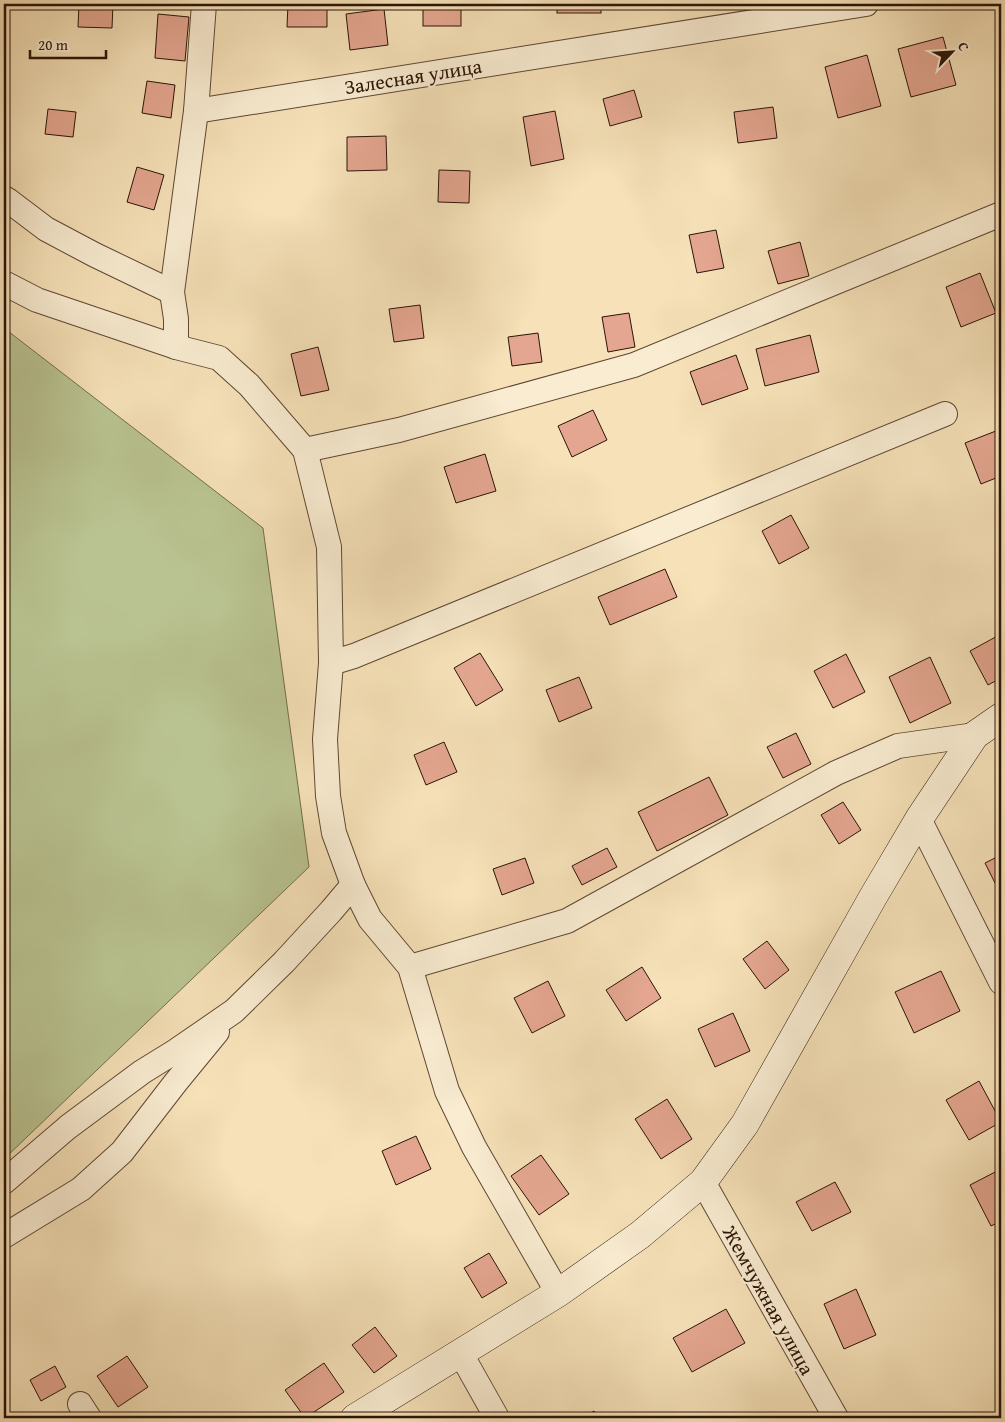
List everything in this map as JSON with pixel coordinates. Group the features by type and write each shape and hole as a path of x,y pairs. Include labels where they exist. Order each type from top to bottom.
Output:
{"street":[{"path":"176,347 176,319 172,292 196,111 204,4"},
{"name":"Залесная улица","path":"196,111 866,4"},
{"path":"4,198 46,229 172,292"},
{"path":"305,450 399,430 634,365 1001,214"},
{"path":"4,283 38,300 176,347 219,358 249,385 305,450 329,547 331,663 325,739 328,796 334,833 353,885 370,919 410,967 447,1091 474,1147 558,1293"},
{"path":"331,663 373,649 945,414"},
{"path":"355,1418 558,1293 640,1235 703,1182 745,1124 919,819 975,736 1001,718"},
{"path":"410,967 567,921 836,773 898,746 975,736"},
{"path":"919,819 1001,982"},
{"path":"4,1236 81,1189 122,1152 234,1011 284,962 353,885"},
{"path":"4,1198 12,1175 68,1127 142,1072 234,1011"},
{"name":"Жемчужная улица","path":"703,1182 836,1418"},
{"path":"461,1354 497,1418"}],"green space":[{"path":"4,328 263,528 309,867 4,1159"}],"building":[{"path":"79,4 113,4 112,28 78,27"},
{"path":"288,4 327,4 327,27 287,27"},
{"path":"423,4 461,4 461,26 423,26"},
{"path":"557,4 601,4 601,13 557,13"},
{"path":"384,9 388,45 350,50 346,14"},
{"path":"158,14 189,17 185,61 155,58"},
{"path":"943,37 956,85 911,97 898,49"},
{"path":"867,55 881,106 838,118 825,67"},
{"path":"147,81 175,85 171,118 142,113"},
{"path":"634,90 642,117 610,126 603,99"},
{"path":"773,107 777,138 738,143 734,112"},
{"path":"48,109 76,112 73,137 45,134"},
{"path":"555,111 564,159 531,166 523,117"},
{"path":"386,136 387,170 347,171 347,137"},
{"path":"137,167 164,175 154,210 127,202"},
{"path":"439,170 470,171 469,203 438,202"},
{"path":"716,230 724,268 697,273 689,235"},
{"path":"800,242 809,276 778,284 768,251"},
{"path":"980,273 996,313 961,327 946,287"},
{"path":"420,305 424,338 394,342 389,309"},
{"path":"629,313 635,347 608,352 602,317"},
{"path":"538,333 542,362 512,366 508,337"},
{"path":"810,335 819,372 765,386 756,349"},
{"path":"318,347 329,390 301,396 291,354"},
{"path":"736,355 748,389 702,405 690,372"},
{"path":"593,410 607,440 572,457 558,426"},
{"path":"1001,429 1001,476 981,484 965,443"},
{"path":"485,454 496,491 456,503 444,467"},
{"path":"791,515 809,548 779,564 762,531"},
{"path":"665,569 677,597 610,625 598,597"},
{"path":"1001,634 1001,678 988,685 970,651"},
{"path":"480,653 503,690 476,706 454,668"},
{"path":"846,654 865,692 833,708 814,671"},
{"path":"930,657 951,703 910,723 889,677"},
{"path":"579,677 592,708 559,722 546,690"},
{"path":"796,733 811,764 783,778 767,747"},
{"path":"444,742 457,772 426,785 414,755"},
{"path":"709,777 728,815 657,851 638,812"},
{"path":"843,802 861,830 839,844 821,815"},
{"path":"607,848 617,867 582,885 572,866"},
{"path":"1001,855 1001,893 1000,893 985,863"},
{"path":"525,858 534,883 502,895 493,869"},
{"path":"767,941 789,970 765,989 743,959"},
{"path":"642,967 661,998 626,1021 606,990"},
{"path":"941,971 960,1011 914,1033 895,992"},
{"path":"548,981 565,1016 532,1033 514,998"},
{"path":"733,1013 750,1051 715,1067 698,1029"},
{"path":"979,1081 1001,1122 969,1140 946,1100"},
{"path":"667,1099 692,1139 661,1159 635,1119"},
{"path":"416,1136 431,1169 396,1185 382,1151"},
{"path":"541,1155 569,1194 539,1215 511,1176"},
{"path":"1001,1169 1001,1221 991,1226 970,1185"},
{"path":"835,1182 851,1212 812,1231 796,1202"},
{"path":"489,1253 507,1283 482,1298 464,1268"},
{"path":"856,1289 876,1335 844,1349 824,1304"},
{"path":"726,1309 745,1343 692,1372 673,1338"},
{"path":"375,1327 397,1356 374,1373 352,1345"},
{"path":"127,1356 148,1387 118,1407 97,1376"},
{"path":"324,1363 344,1392 305,1418 285,1390"},
{"path":"55,1366 66,1387 41,1401 30,1380"},
{"path":"594,1411 599,1418 582,1418"},
{"path":"771,1412 774,1418 759,1418"}]}
